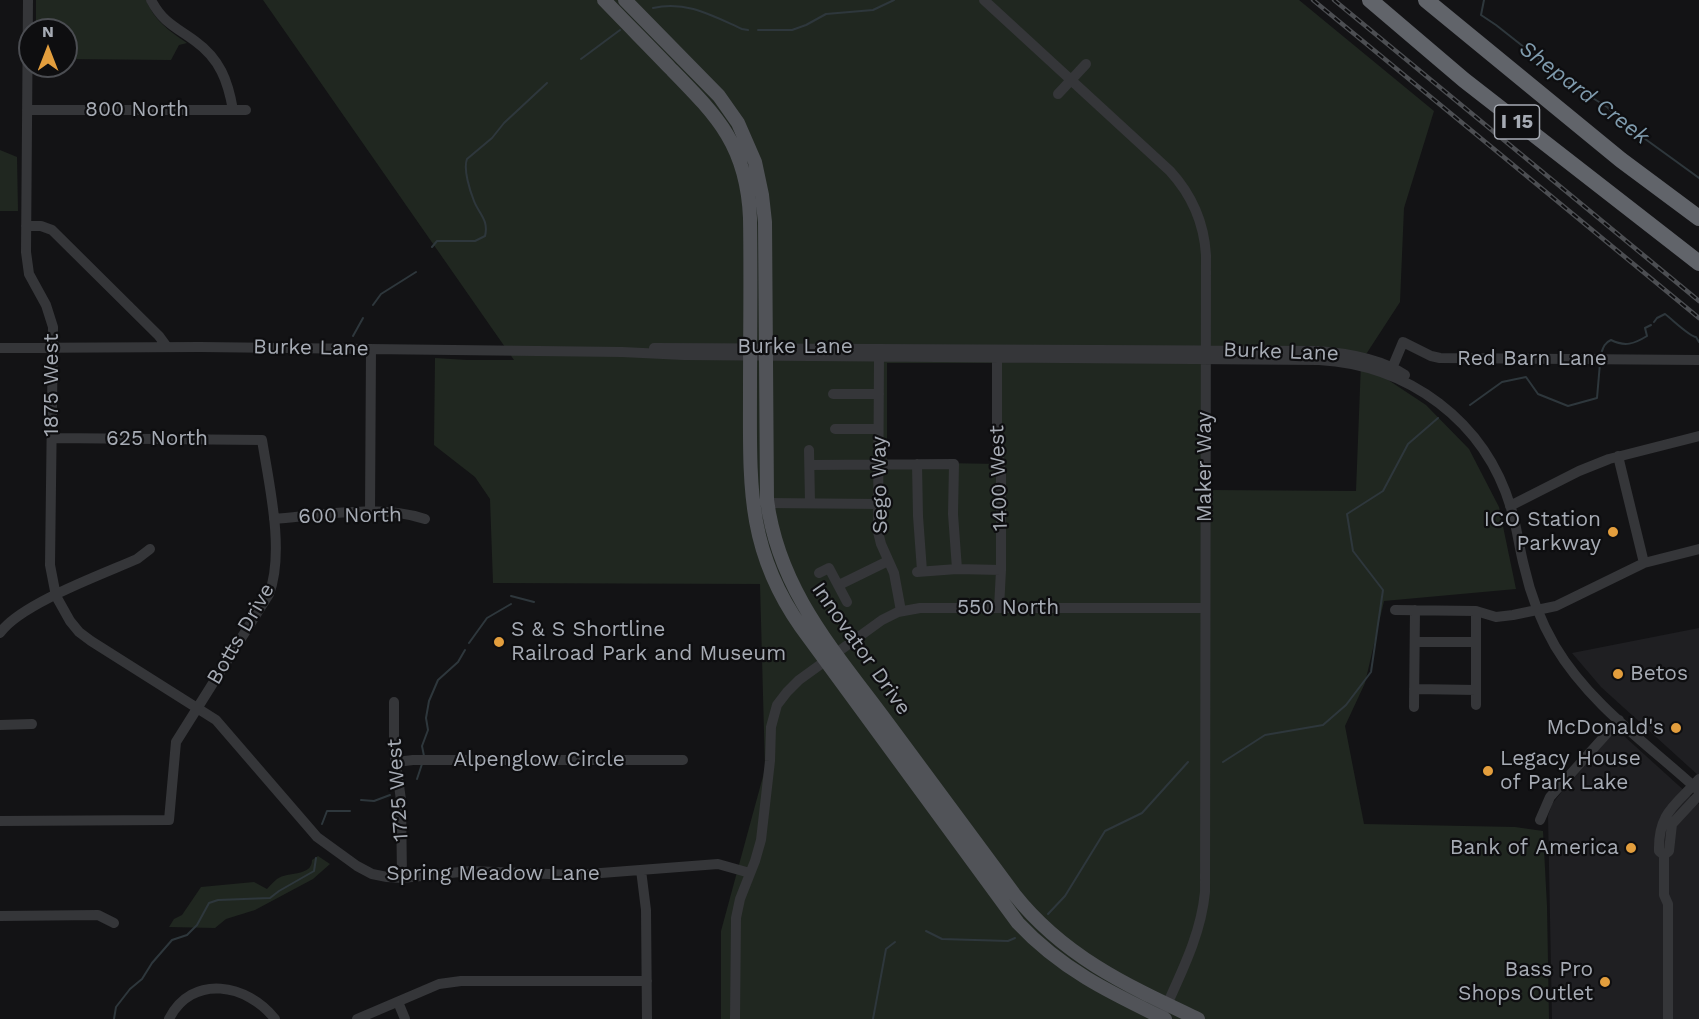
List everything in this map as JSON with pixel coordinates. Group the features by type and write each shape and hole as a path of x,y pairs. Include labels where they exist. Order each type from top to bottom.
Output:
{"highway":[{"name":"I 15","path":"1370,0 1464,80 1699,263"},
{"name":"I 15","path":"1426,0 1621,160 1699,218"},
{"path":"1621,160 1699,210"},
{"path":"1667,239 1699,270"}],"main road":[{"name":"Innovator Drive","path":"604,0 721,123 732,143 743,173 749,206 750,484 758,535 767,566 781,596 1033,917 1087,962 1112,977 1198,1019"},
{"name":"Innovator Drive","path":"625,0 725,104 738,123 749,147 759,179 764,209 767,503 775,543 786,573 805,610 830,656 1001,901 1027,933 1080,975 1163,1018"}],"street":[{"name":"1875 West","path":"28,0 27,266 33,283 51,315 50,565 56,596"},
{"path":"151,0 167,22 194,40 216,61 229,87 233,110"},
{"name":"Maker Way","path":"984,0 1170,171 1185,189 1202,226 1205,245 1204,906 1195,940 1163,1018"},
{"path":"1058,94 1086,64"},
{"name":"800 North","path":"27,110 246,110"},
{"path":"26,226 41,226 52,230 159,336 167,347"},
{"name":"Red Barn Lane","path":"1391,371 1403,342 1440,358 1699,360"},
{"name":"Burke Lane","path":"0,348 167,347 622,352 671,347 750,351 1205,355 1329,360 1391,371 1451,411 1474,436 1495,468 1510,506 1526,576 1538,610 1554,645 1570,669 1595,698 1698,788"},
{"path":"370,512 371,349"},
{"name":"Burke Lane","path":"765,351 879,357 997,353"},
{"name":"1400 West","path":"997,353 996,429 1001,467 999,608"},
{"name":"Sego Way","path":"879,357 878,532 894,573 902,611"},
{"path":"833,394 879,394"},
{"path":"835,429 878,429"},
{"path":"1510,506 1579,471 1618,456 1699,436"},
{"name":"625 North","path":"51,438 262,440"},
{"name":"Botts Drive","path":"0,821 169,820 176,742 269,594 274,574 274,519 262,440"},
{"path":"809,450 810,503"},
{"path":"1618,456 1644,563"},
{"path":"917,464 920,571 1001,570"},
{"path":"810,465 954,464 953,514 957,569"},
{"path":"767,503 879,504"},
{"name":"600 North","path":"274,519 370,512 406,513 425,519"},
{"path":"0,633 13,618 137,559 150,549"},
{"path":"1395,610 1476,610 1501,617 1538,610 1556,606 1644,563 1699,549"},
{"path":"839,585 888,561"},
{"path":"819,573 829,568 847,602"},
{"name":"Spring Meadow Lane","path":"56,596 70,621 91,641 216,720 317,837 372,874 402,878 470,871 575,875 718,864 750,873"},
{"name":"550 North","path":"735,1019 736,918 740,899 761,840 774,713 782,698 793,686 830,656 882,620 902,611 920,608 1205,608"},
{"path":"1414,707 1415,610"},
{"path":"1476,610 1476,705"},
{"path":"1415,642 1476,642"},
{"path":"1414,690 1476,690"},
{"name":"1725 West","path":"394,702 396,762 401,800 402,878"},
{"path":"1540,820 1550,797 1619,720"},
{"path":"0,725 32,724"},
{"name":"Alpenglow Circle","path":"396,762 413,760 684,760"},
{"path":"1668,1019 1668,904 1664,895 1664,855 1659,850 1659,838 1663,820 1698,788"},
{"path":"641,870 646,910 647,1019"},
{"path":"0,916 98,915 114,923"},
{"path":"357,1019 439,984 461,981 647,981"},
{"path":"169,1019 174,1009 190,995 209,988 232,990 250,996 266,1007 275,1019"},
{"path":"398,1002 405,1019"}],"shaded area":[{"path":"36,0 146,0 153,13 163,24 187,43 179,45 171,60 78,59 78,18 36,18"},
{"path":"263,0 1299,0 1434,111 1404,208 1400,302 1361,362 1426,405 1469,449 1499,507 1516,589 1384,601 1365,683 1345,726 1364,824 1515,827 1543,831 1549,1019 721,1019 721,931 765,769 760,584 493,583 490,499 475,477 434,445 435,358 514,360","holes":["887,363 998,363 999,464 887,462","1361,363 1356,491 1209,490 1206,364"]},
{"path":"0,150 17,157 18,211 0,211"},
{"path":"1699,628 1699,776 1601,687 1572,653"},
{"path":"1616,734 1624,736 1699,804 1699,1019 1552,1019 1548,816 1552,804 1564,789 1610,737"},
{"path":"318,856 330,864 313,879 255,910 226,919 215,928 169,927 174,919 182,915 201,887 254,882 267,889 282,877 308,869 312,860"}],"waterway":[{"name":"Shepard Creek","path":"758,30 792,30 826,14 873,10 894,0"},
{"name":"Shepard Creek","path":"1484,0 1481,15 1699,178"},
{"name":"Shepard Creek","path":"653,8 665,6 688,8 748,30"},
{"name":"Shepard Creek","path":"581,59 620,30"},
{"name":"Shepard Creek","path":"432,247 437,241 475,241 485,236 485,221 474,201 468,180 467,159 492,138 504,123 547,83"},
{"name":"Shepard Creek","path":"373,305 381,294 416,272"},
{"name":"Shepard Creek","path":"1654,322 1665,314 1696,337 1699,342"},
{"name":"Shepard Creek","path":"353,336 363,318"},
{"name":"Shepard Creek","path":"1601,354 1605,344 1611,340 1625,344 1642,339 1647,336 1645,328 1651,325"},
{"name":"Shepard Creek","path":"1470,405 1502,382 1526,377 1538,394 1568,406 1597,398 1600,363"},
{"name":"Shepard Creek","path":"1223,762 1265,735 1323,725 1346,705 1371,672 1383,590 1353,551 1347,514 1383,491 1408,444 1438,418"},
{"path":"511,596 534,602"},
{"path":"469,643 487,618 511,604"},
{"path":"424,756 422,746 428,730 426,718 429,701 438,680 458,662 465,650"},
{"name":"Shepard Creek","path":"1048,914 1065,896 1105,831 1142,813 1188,762"},
{"path":"417,779 422,764"},
{"path":"361,800 374,801 390,795"},
{"path":"322,824 327,811 350,811"},
{"path":"114,1019 116,1007 130,989 142,979 152,963 172,940 187,935 197,925 209,903 218,900 270,898 314,871 316,858"},
{"name":"Shepard Creek","path":"926,931 942,939 1008,941 1015,938"},
{"name":"Shepard Creek","path":"873,1019 886,949 895,942"}],"railway":[{"path":"1313,0 1699,318"},
{"path":"1334,0 1699,301"}],"place":[{"name":"ICO Station Parkway","path":"1613,532"},
{"name":"S & S Shortline Railroad Park and Museum","path":"499,642"},
{"name":"Betos","path":"1618,674"},
{"name":"McDonald's","path":"1676,728"},
{"name":"Legacy House of Park Lake","path":"1488,771"},
{"name":"Bank of America","path":"1631,848"},
{"name":"Bass Pro Shops Outlet","path":"1605,982"}]}
